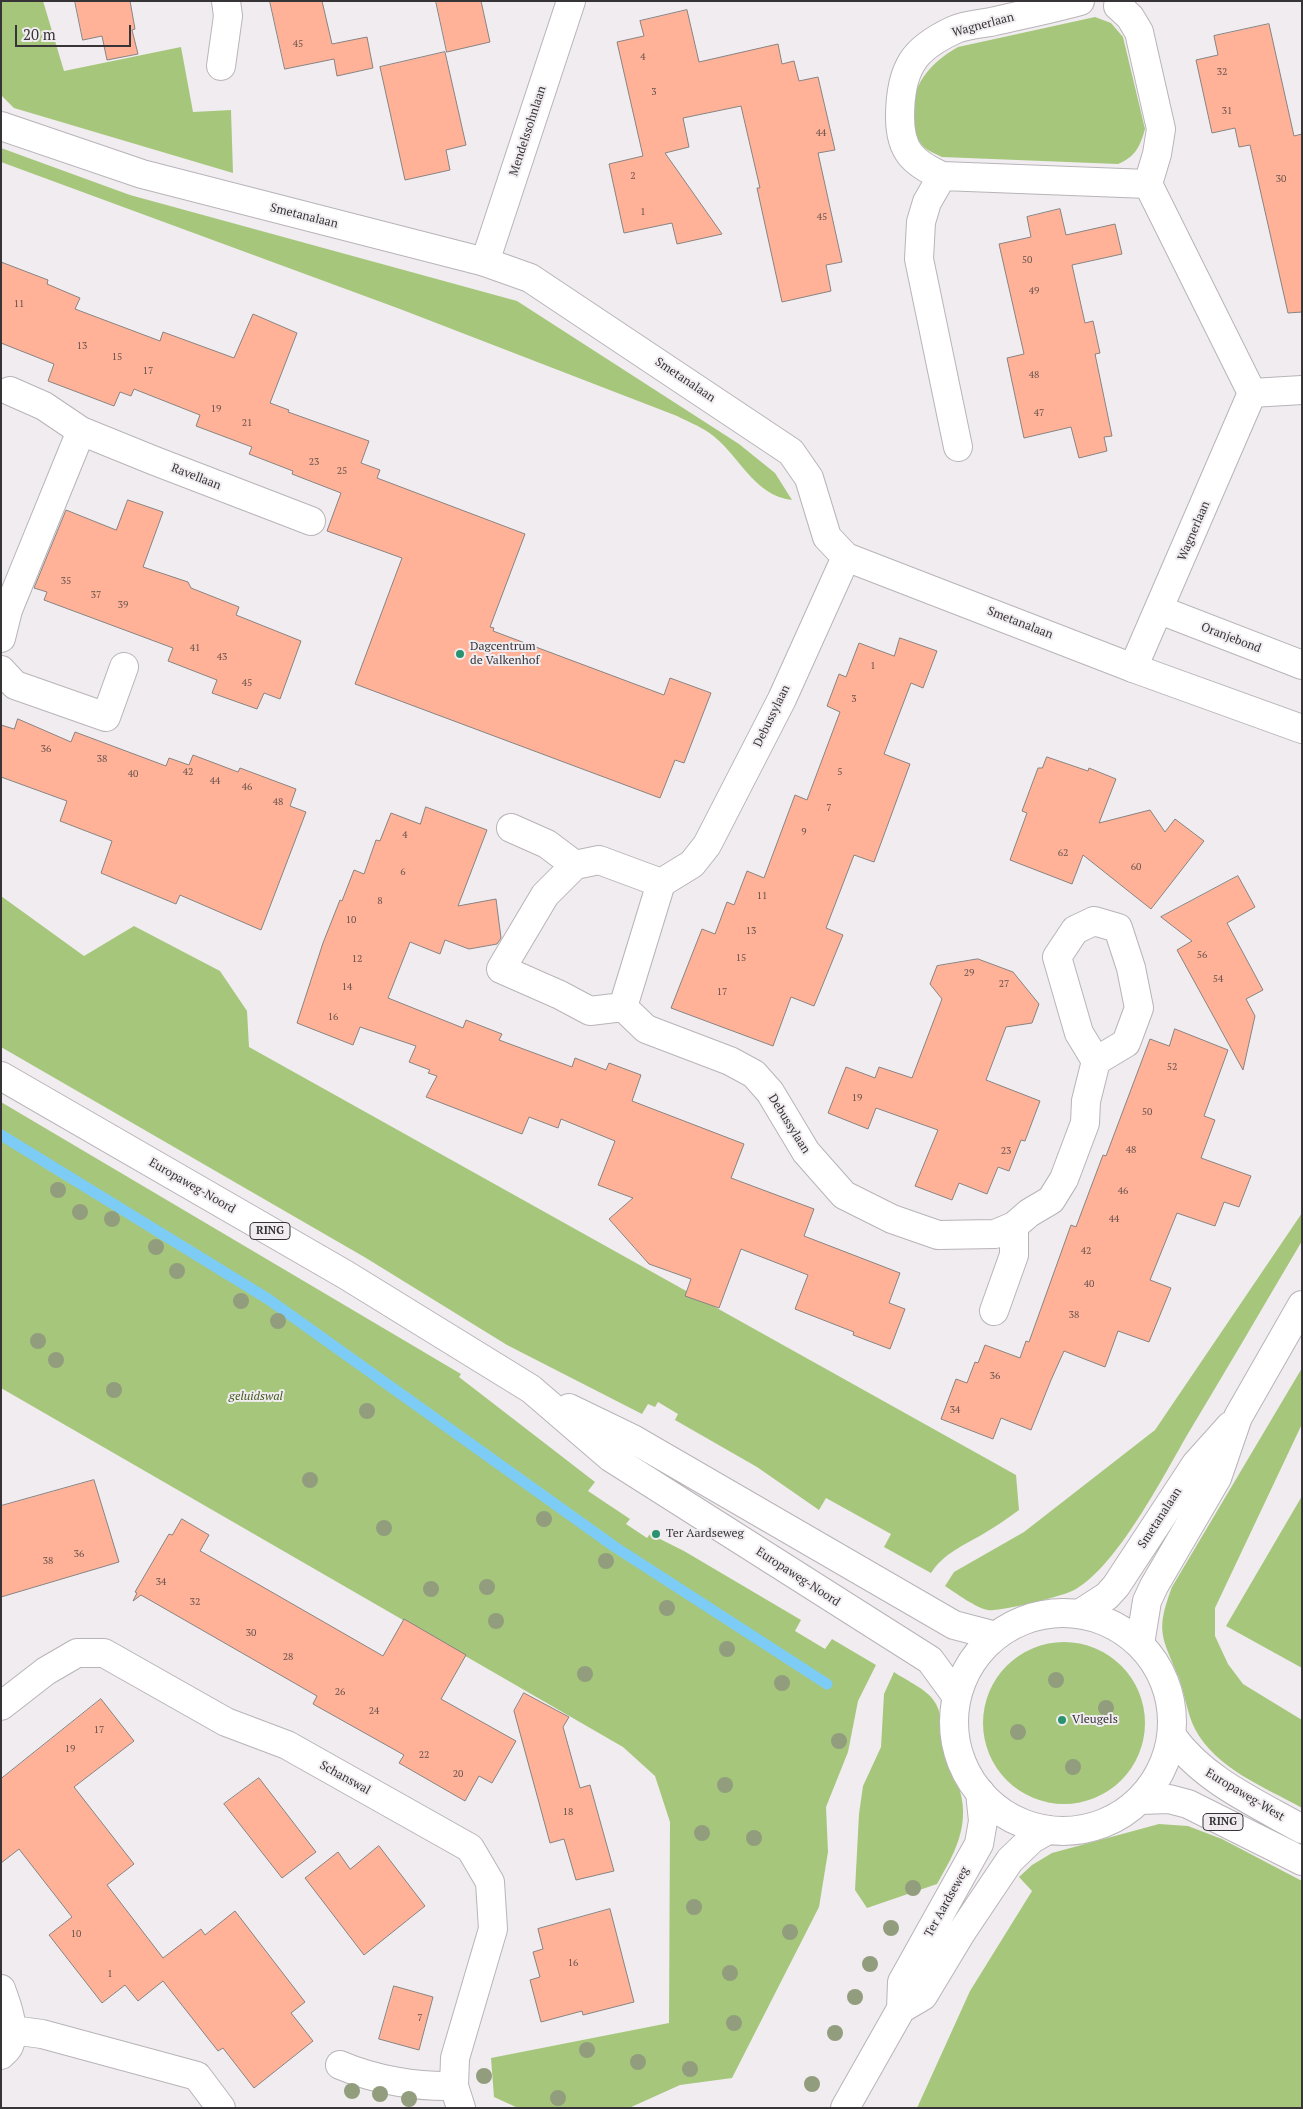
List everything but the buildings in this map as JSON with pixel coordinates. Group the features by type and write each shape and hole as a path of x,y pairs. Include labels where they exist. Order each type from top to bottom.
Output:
{"street":[{"path":"221,66 228,16 226,1"},
{"name":"Mendelssohnlaan","path":"484,262 570,1"},
{"name":"Wagnerlaan","path":"1080,1 955,30 927,46 912,62 905,76 901,92 900,123 904,144 911,157 923,167 942,176 1148,184"},
{"path":"1114,3 1130,17 1139,32 1161,129 1157,154 1148,184 1252,393 1302,390"},
{"name":"Smetanalaan","path":"1,126 142,174 484,262 530,278 671,370 791,452 809,478 827,537 846,557 1134,668 1302,729"},
{"path":"942,176 926,202 921,222 919,259 958,447"},
{"name":"Ravellaan","path":"10,391 44,406 81,431 311,521"},
{"name":"Wagnerlaan","path":"1134,668 1252,393"},
{"path":"1,638 8,610 81,431"},
{"name":"Debussylaan","path":"661,883 692,864 707,845 782,699 846,557"},
{"name":"Oranjebond","path":"1160,610 1302,665"},
{"path":"1,670 15,685 106,717 124,667"},
{"path":"511,828 547,844 575,865"},
{"path":"599,860 661,883 623,1007 590,1011 560,995 501,969 546,895 575,865 599,860"},
{"path":"1094,921 1118,928 1140,1008 1126,1043 1096,1061 1079,1033 1057,957 1075,930 1094,921"},
{"name":"Debussylaan","path":"623,1007 646,1029 730,1061 754,1074 770,1092 806,1152 844,1195 892,1219 938,1234 996,1234 1014,1226 1029,1213 1051,1200 1064,1179 1085,1123 1086,1101 1096,1061"},
{"name":"Europaweg-Noord","path":"1,1076 346,1275 535,1392 633,1439 954,1625 996,1636"},
{"path":"994,1311 1014,1255 1014,1226"},
{"name":"Smetanalaan","path":"1140,1644 1147,1601 1154,1586 1217,1478 1238,1417 1302,1305"},
{"name":"Europaweg-Noord","path":"535,1392 610,1457 930,1660 957,1697"},
{"name":"Smetanalaan","path":"1079,1614 1102,1600 1116,1586 1196,1464 1238,1417"},
{"path":"1055,1613 1079,1614 1112,1624 1140,1644 1160,1671 1171,1703 1172,1736 1161,1771 1140,1800 1120,1816 1097,1826 1073,1831 1048,1830 1028,1825 1010,1817 994,1806 968,1776 955,1738 957,1697 972,1662 996,1636 1010,1627 1031,1618 1055,1613"},
{"name":"Schanswal","path":"1,1706 46,1671 77,1653 104,1653 226,1722 288,1745 470,1848 490,1882 493,1929 455,2058 458,2097 435,2086 361,2074 340,2065"},
{"name":"Europaweg-West","path":"1172,1736 1183,1752 1212,1777 1302,1828"},
{"name":"Ter Aardseweg","path":"845,2108 901,2009 902,1982 979,1844 983,1821 980,1792"},
{"name":"RING","path":"1140,1800 1169,1799 1188,1804 1302,1862"},
{"name":"Ter Aardseweg","path":"901,2009 923,1996 961,1933 1010,1860 1032,1839 1048,1830"},
{"path":"1,1989 7,2004 12,2030 9,2046 1,2055"},
{"path":"12,2030 42,2034 196,2076 221,2108"}],"green space":[{"path":"1,1 43,1 64,71 181,47 193,112 231,110 233,173 14,108 1,95"},
{"path":"1095,17 1111,23 1123,37 1145,129 1139,146 1129,158 1118,164 942,157 922,145 915,131 913,120 915,96 924,76 948,53 958,47"},
{"path":"1,148 130,195 517,301 739,444 775,473 792,500 778,497 756,482 719,441 704,430 677,416 400,309 1,162"},
{"path":"1,896 84,956 134,926 220,971 247,1011 249,1047 1016,1475 1019,1510 992,1529 948,1555 931,1573 884,1547 891,1534 826,1498 819,1510 757,1467 675,1420 678,1414 658,1402 655,1407 648,1404 642,1414 507,1345 366,1258 1,1047"},
{"name":"geluidswal","path":"1,1102 461,1374 459,1377 595,1482 588,1491 630,1519 626,1524 647,1538 650,1534 684,1551 801,1620 795,1631 825,1649 832,1639 876,1665 858,1701 848,1752 826,1807 828,1852 819,1907 732,2078 680,2085 629,2108 518,2108 494,2097 491,2058 669,2023 670,1822 655,1776 623,1747 1,1388"},
{"path":"1302,1213 1302,1241 1137,1520 1107,1561 1092,1577 1070,1592 995,1610 983,1609 945,1586 954,1572 1024,1532 1155,1430"},
{"path":"1302,1368 1302,1424 1215,1608 1215,1636 1228,1664 1243,1684 1302,1720 1302,1808 1242,1776 1215,1755 1204,1743 1190,1717 1179,1678 1168,1653 1162,1625 1172,1587"},
{"path":"1302,1496 1302,1668 1226,1626"},
{"path":"1072,1642 1088,1645 1102,1651 1127,1672 1136,1685 1142,1699 1145,1723 1144,1739 1136,1761 1115,1786 1102,1795 1088,1801 1056,1804 1040,1801 1026,1795 1001,1774 992,1761 986,1747 983,1715 986,1699 992,1685 1013,1660 1026,1651 1040,1645"},
{"path":"894,1672 923,1690 936,1704 941,1720 943,1749 960,1791 963,1804 962,1828 959,1840 937,1884 867,1908 855,1890 859,1814 863,1786 881,1747 884,1694"},
{"path":"1159,1824 1188,1826 1222,1839 1302,1881 1302,2108 917,2108 970,1991 1032,1891 1019,1877 1032,1865 1052,1853"}],"waterway":[{"path":"1,1135 268,1299 615,1547 827,1684"}],"place":[{"name":"Dagcentrum de Valkenhof","path":"460,654"},
{"name":"Ter Aardseweg","path":"656,1534"},
{"name":"Vleugels","path":"1062,1720"}]}
